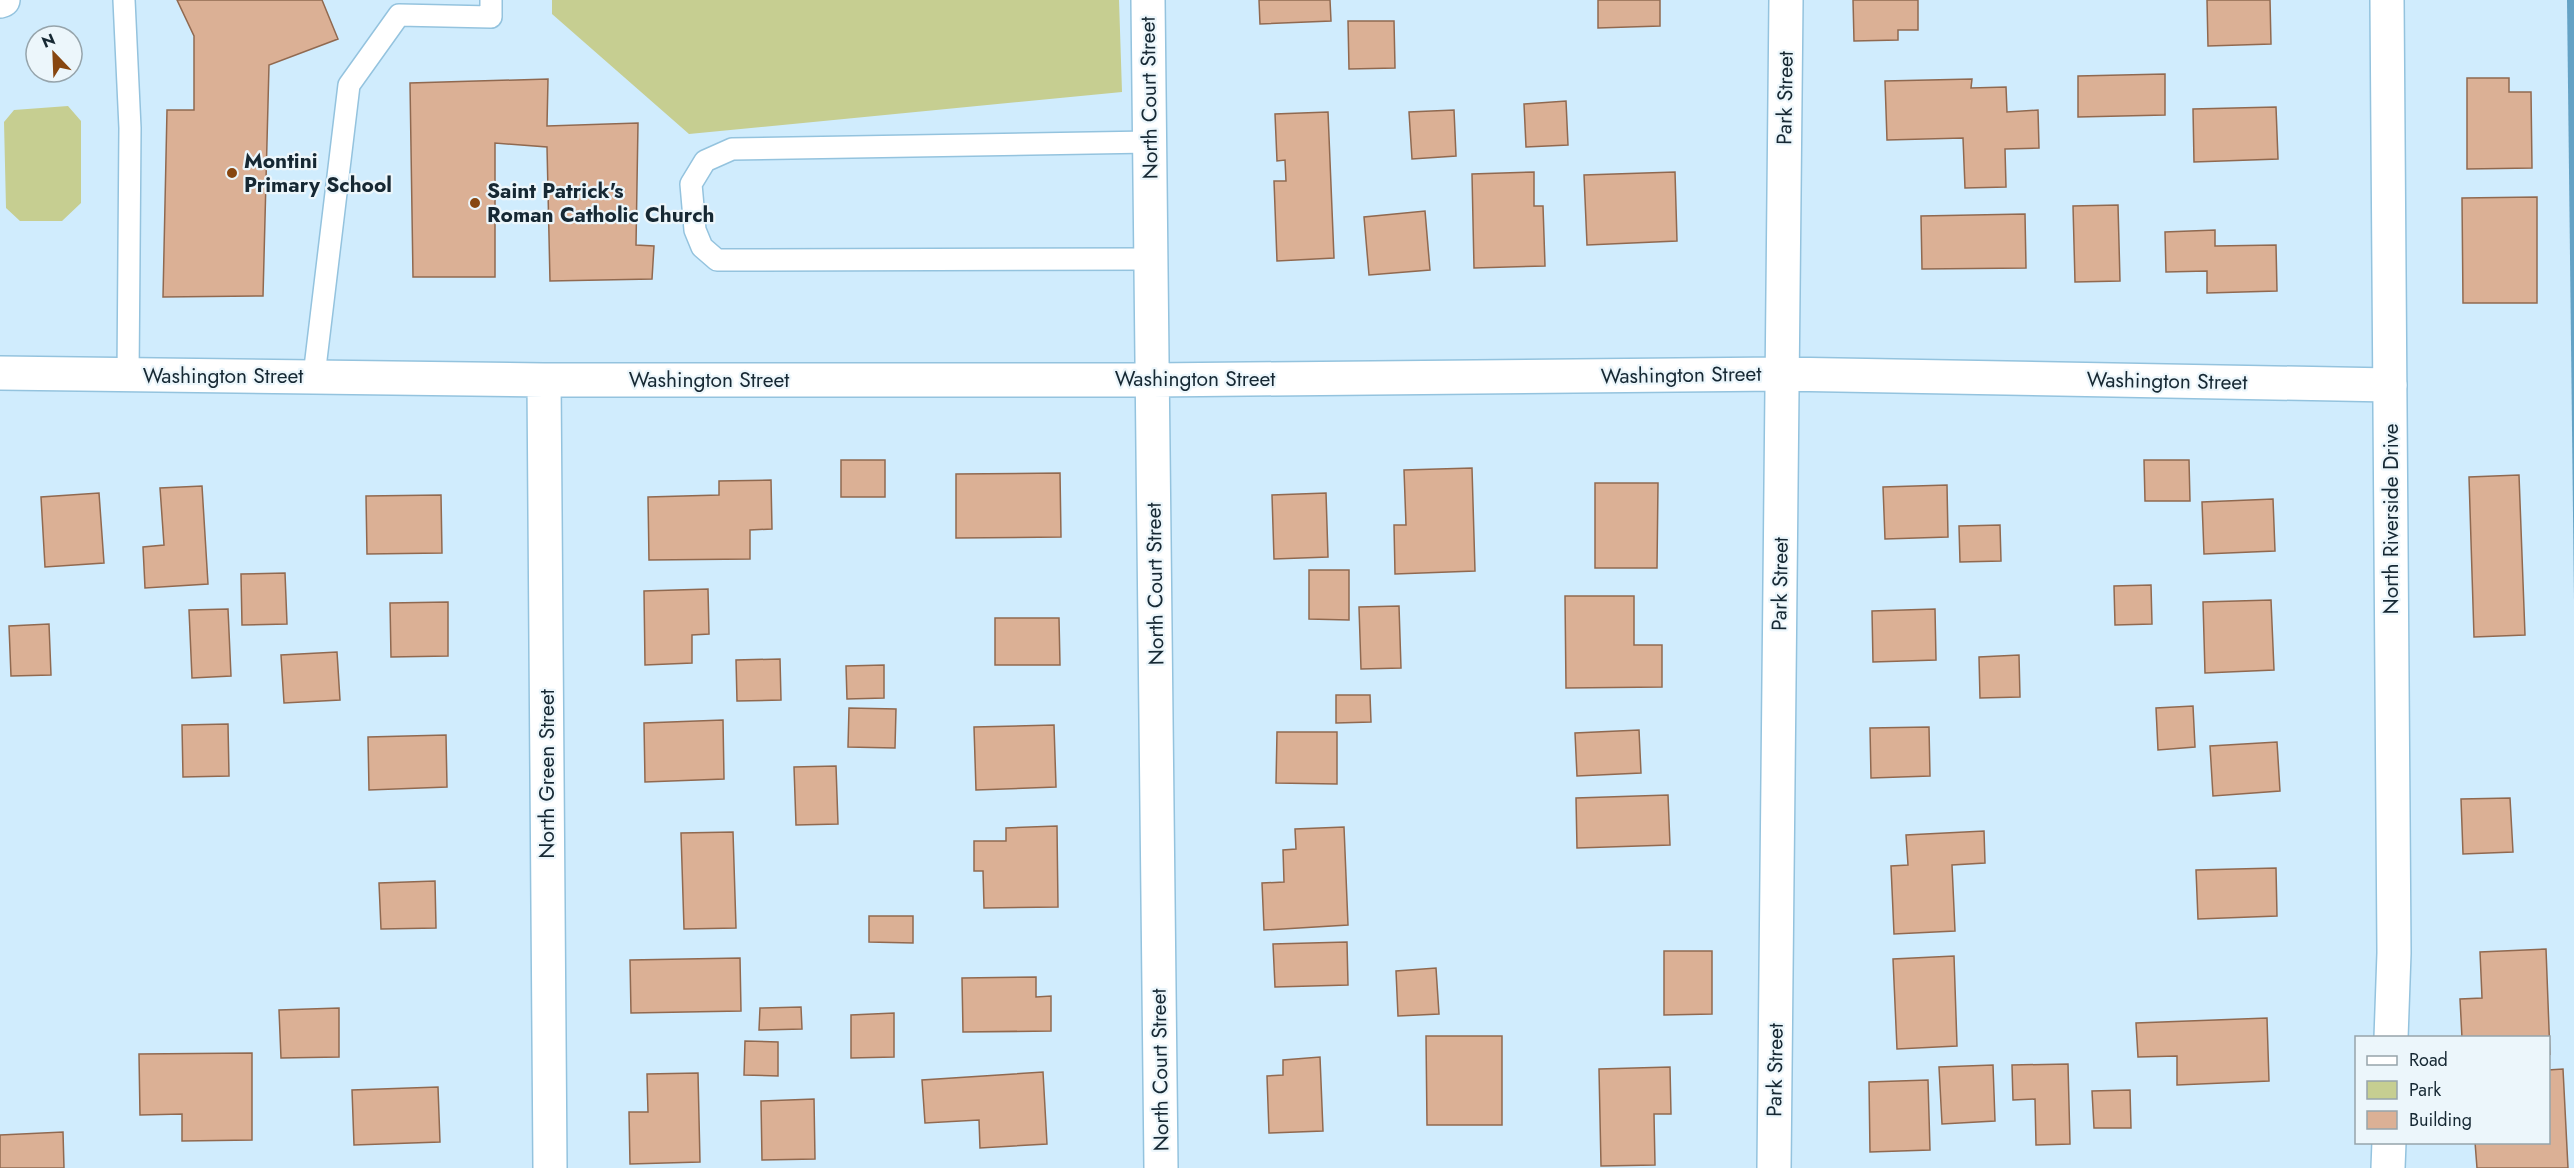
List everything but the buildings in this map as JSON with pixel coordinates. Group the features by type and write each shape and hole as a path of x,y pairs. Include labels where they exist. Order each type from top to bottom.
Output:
{"street":[{"name":"North Court Street","path":"1148,0 1161,1168"},
{"name":"Park Street","path":"1774,1168 1786,0"},
{"name":"North Riverside Drive","path":"2387,0 2394,953 2391,1036"},
{"name":"Washington Street","path":"0,372 128,376 544,380 1153,380 1782,374 2390,385"},
{"name":"North Green Street","path":"544,380 550,1168"},
{"path":"2388,1168 2389,1144"}],"lane":[{"path":"124,0 129,128 128,376"},
{"path":"314,376 349,85 399,15 491,17 491,0"},
{"path":"1150,142 732,149 705,160 691,184 695,230 702,247 717,260 1151,259"}],"green space":[{"path":"552,0 1119,0 1122,92 689,134 552,14"},
{"path":"68,106 81,121 81,203 62,221 20,221 6,208 4,122 14,110"}],"water":[{"path":"2567,0 2574,0 2574,600"}],"place":[{"name":"Montini Primary School","path":"232,173"},
{"name":"Saint Patrick's Roman Catholic Church","path":"475,203"}]}
